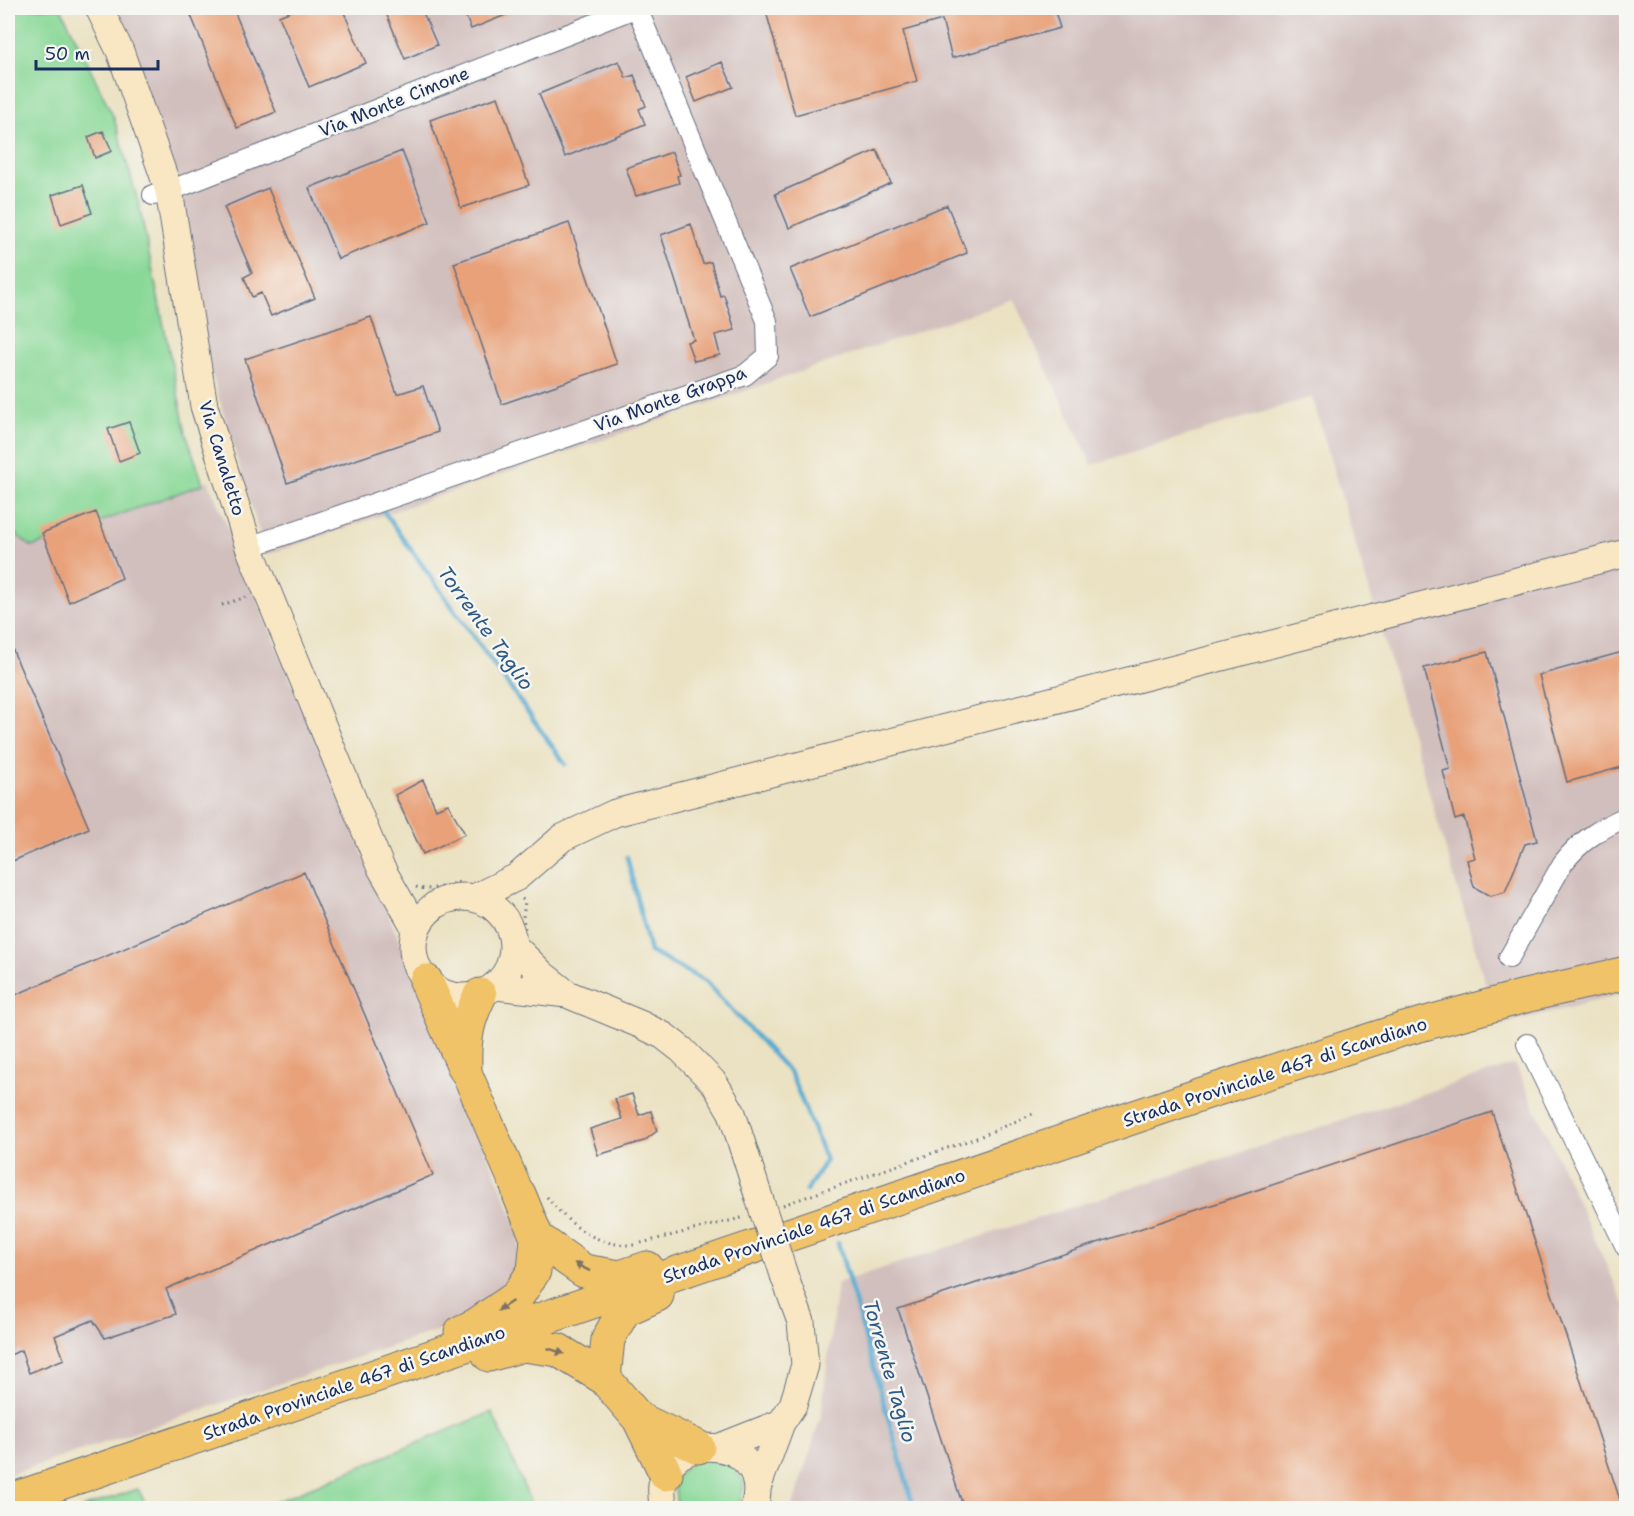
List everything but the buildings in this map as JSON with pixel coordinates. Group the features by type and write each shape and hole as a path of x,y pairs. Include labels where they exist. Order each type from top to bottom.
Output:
{"highway":[{"name":"Strada Provinciale 467 di Scandiano","path":"8,1502 1202,1094 1401,1030 1525,996 1626,973"},
{"path":"426,981 465,1070"},
{"path":"465,1070 464,1041 468,1020 488,990"},
{"path":"315,1396 476,1325 518,1297 534,1270 537,1238 519,1194"},
{"path":"537,1238 584,1271 620,1277 717,1245 820,1224"},
{"path":"604,1378 608,1339 624,1310 820,1224"},
{"path":"315,1396 418,1375 523,1345 558,1350 604,1378 639,1419 659,1495"},
{"path":"639,1419 709,1447"}],"main road":[{"name":"Via Canaletto","path":"99,8 120,51 161,194 204,406 249,547 367,834 395,894 413,924 415,935"},
{"path":"567,994 488,990 451,996 426,981 414,955 415,935 423,916 517,877 562,838 615,813 1626,553"},
{"path":"488,990 511,963 510,933 517,877"},
{"path":"395,894 432,905 461,899 493,906 510,933 542,974 567,994 664,1036 715,1084 732,1113 801,1322 805,1365 793,1405 781,1423 756,1498"},
{"path":"465,1070 519,1194"},
{"path":"659,1495 682,1454 781,1423"},
{"path":"709,1447 745,1461 756,1498"}],"street":[{"name":"Via Monte Cimone","path":"161,194 636,8"},
{"name":"Via Monte Grappa","path":"249,547 745,375 768,357 767,321 636,8"},
{"path":"1509,958 1572,851 1590,836 1626,817"},
{"path":"1527,1044 1626,1247"}],"shaded area":[{"path":"102,8 1626,8 1626,993 1498,1026 1312,397 1092,465 1013,299 266,555"},
{"path":"208,480 519,1230 519,1275 475,1318 8,1475 8,528 32,547"},
{"path":"1515,1064 1626,1308 1626,1508 792,1508 821,1416 837,1283"}],"green space":[{"path":"8,8 61,8 114,118 139,205 186,433 203,484 32,547 8,528"},
{"path":"492,1412 533,1508 261,1508"},
{"path":"701,1455 735,1466 744,1483 739,1508 677,1508 674,1478"},
{"path":"138,1489 148,1508 82,1508"}],"waterway":[{"name":"Torrente Taglio","path":"382,509 565,764"},
{"name":"Torrente Taglio","path":"627,857 650,952 705,981 791,1074 826,1160 807,1190"},
{"name":"Torrente Taglio","path":"838,1243 914,1508"}]}
